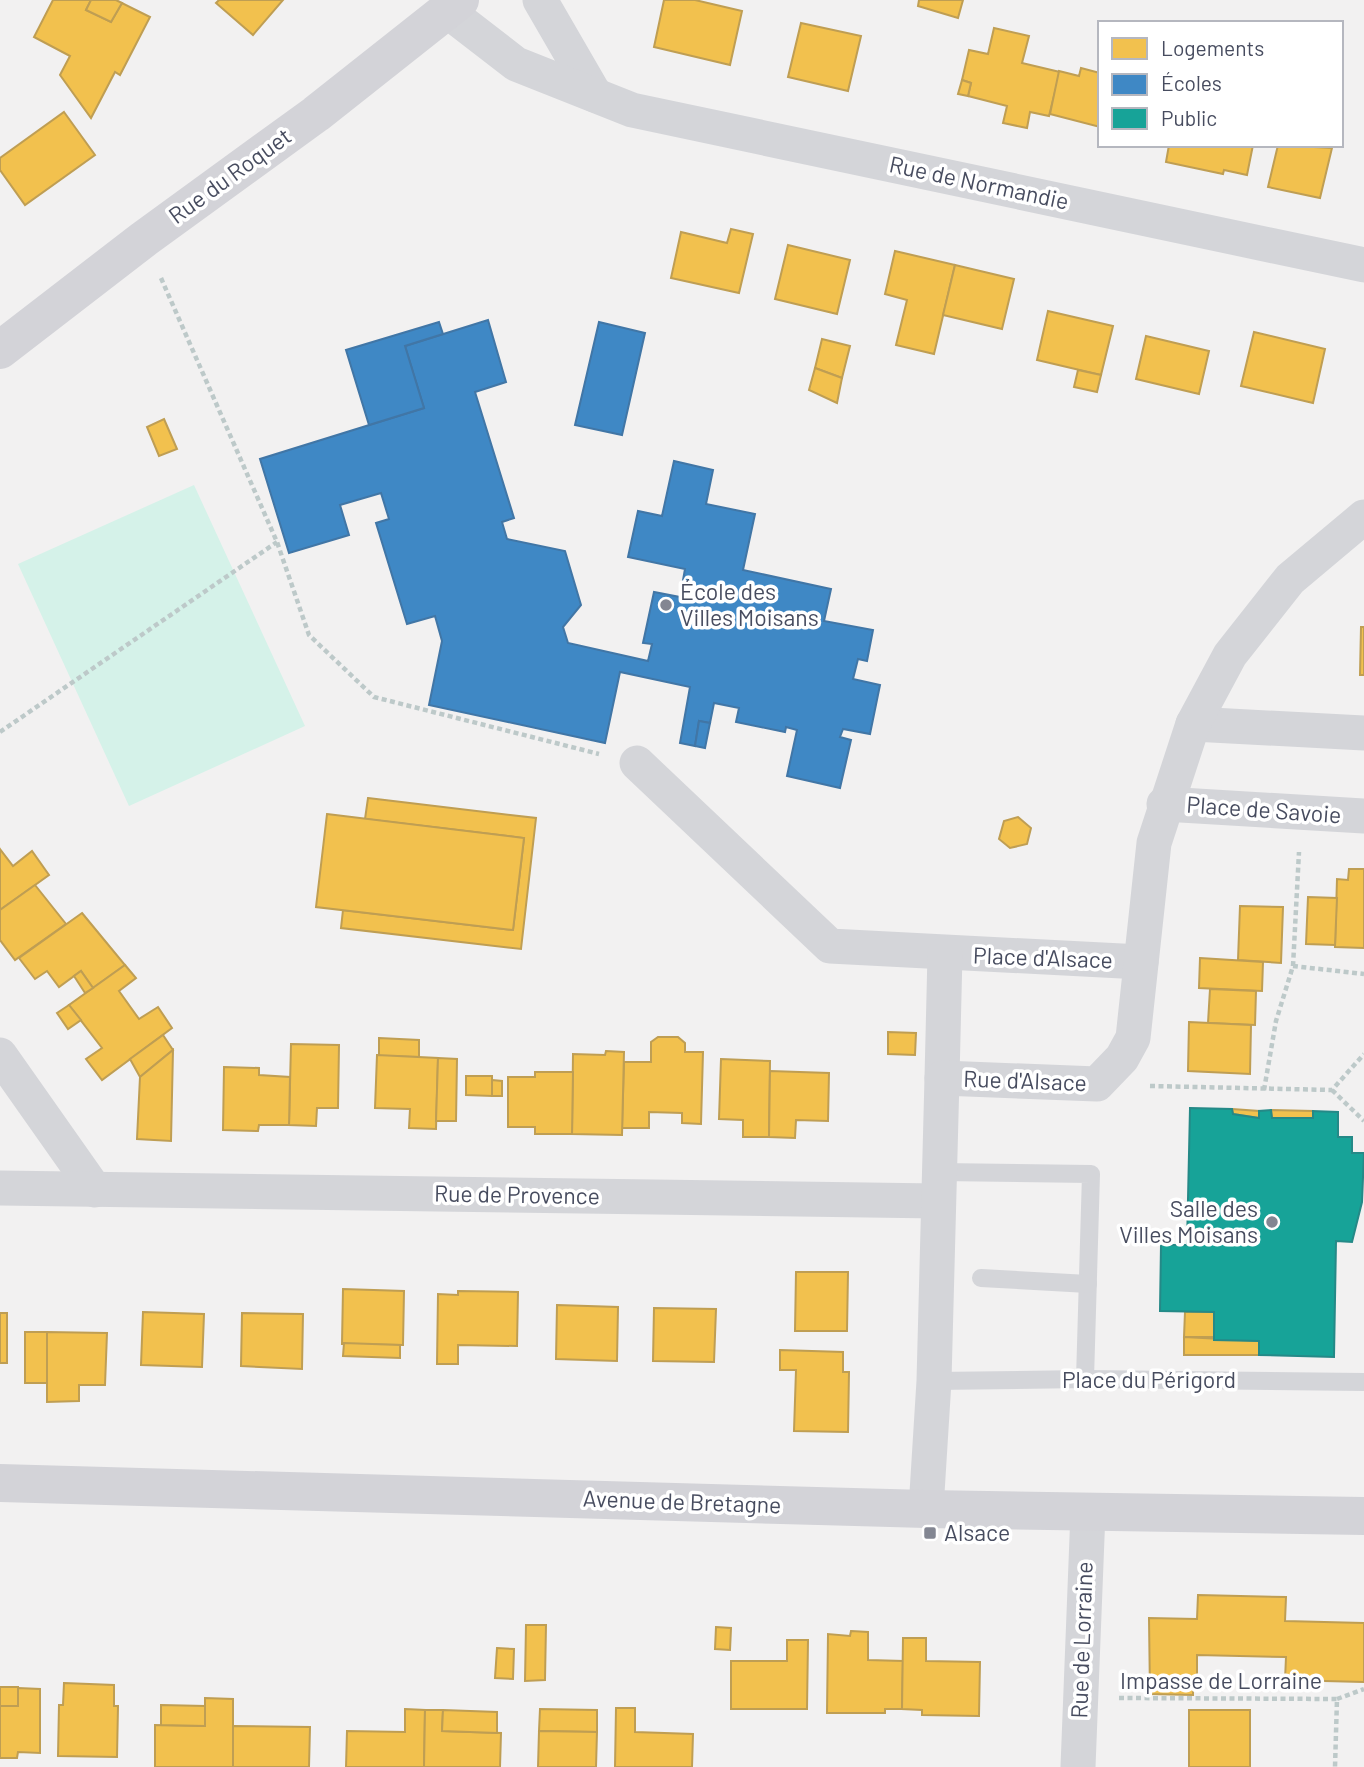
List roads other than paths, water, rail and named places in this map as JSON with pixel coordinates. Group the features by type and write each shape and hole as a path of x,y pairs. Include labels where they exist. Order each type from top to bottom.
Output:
{"street":[{"path":"540,0 595,95"},
{"name":"Rue de Normandie","path":"453,5 516,64 632,110 1364,265"},
{"name":"Rue du Roquet","path":"0,350 144,239 316,114 453,5"},
{"name":"Rue d'Alsace","path":"926,1508 934,1381 942,1078 1097,1084 1122,1058 1133,1038 1154,843 1164,804 1194,724 1230,655 1290,579 1364,517"},
{"path":"1194,724 1364,733"},
{"name":"Place d'Alsace","path":"637,763 830,946 1141,962"},
{"name":"Place de Savoie","path":"1164,804 1364,816"},
{"name":"Place d'Alsace","path":"942,1078 945,954"},
{"path":"0,1055 96,1190"},
{"name":"Rue de Provence","path":"0,1188 96,1190 939,1186"},
{"name":"Avenue de Bretagne","path":"0,1483 1088,1512 1364,1516"},
{"name":"Rue de Lorraine","path":"1078,1767 1088,1512"}],"lane":[{"path":"939,1186 1091,1174 1085,1379"},
{"path":"981,1278 1088,1284"},
{"name":"Place du Périgord","path":"934,1381 1085,1379 1364,1382"}],"place":[{"name":"École des Villes Moisans","path":"666,605"},
{"name":"Salle des Villes Moisans","path":"1272,1222"},
{"name":"Alsace","path":"930,1533"}]}
